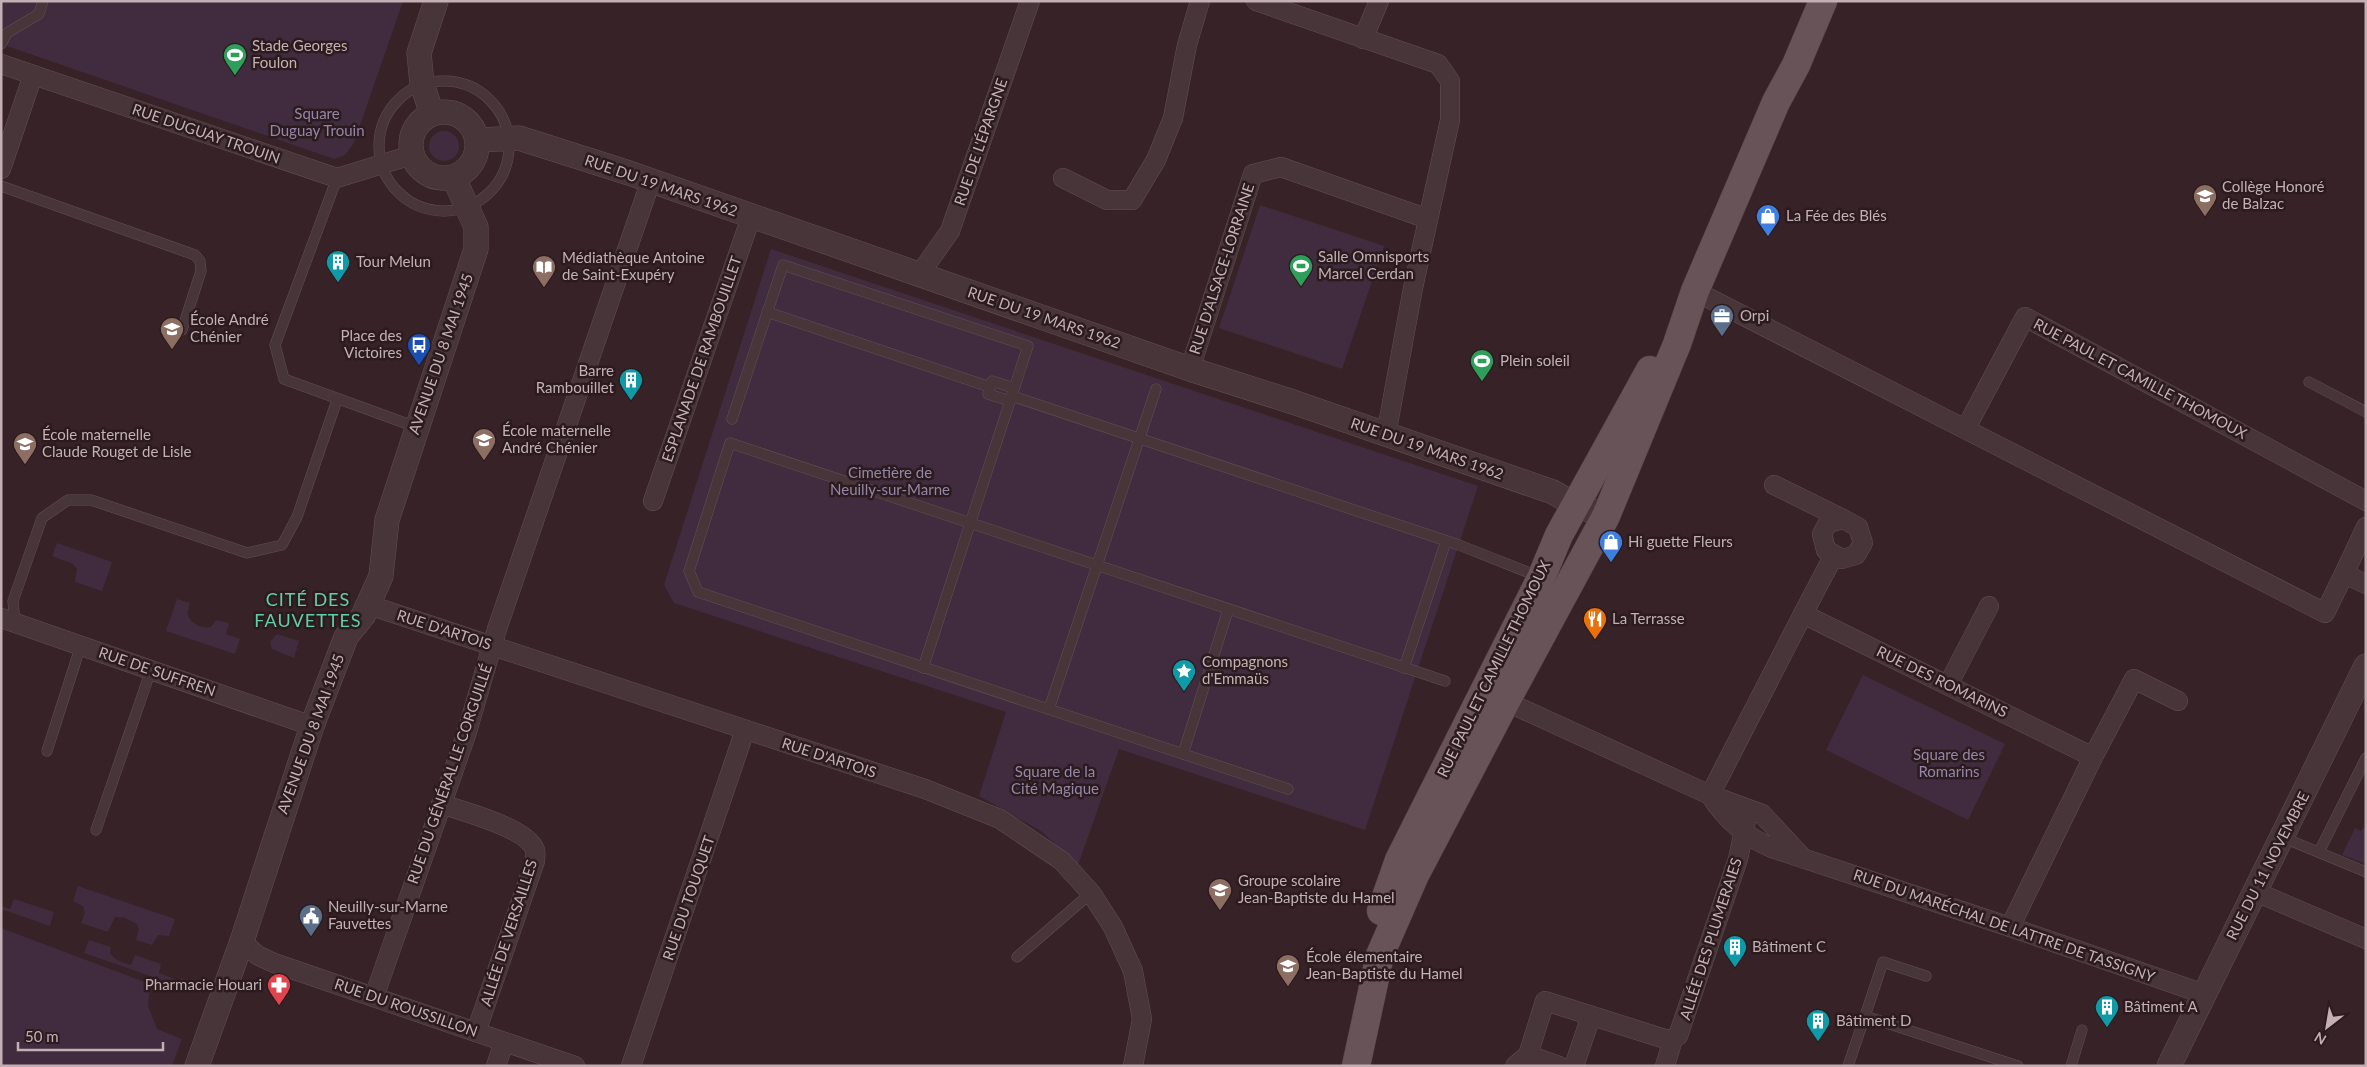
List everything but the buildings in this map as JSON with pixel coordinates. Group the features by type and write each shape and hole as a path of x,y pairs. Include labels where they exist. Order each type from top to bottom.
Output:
{"main road":[{"name":"RUE PAUL ET CAMILLE THOMOUX","path":"1776,102 1782,71 1804,1"},
{"name":"RUE PAUL ET CAMILLE THOMOUX","path":"1356,1066 1380,954 1414,875 1505,701 1606,516 1677,344 1695,291 1776,102 1796,65 1823,1"},
{"name":"RUE PAUL ET CAMILLE THOMOUX","path":"1337,1066 1357,980 1398,860 1541,578 1575,505 1673,325 1695,291"}],"street":[{"path":"432,114 422,84 419,53 436,1"},
{"name":"RUE DE L'ÉPARGNE","path":"919,275 950,231 1030,1"},
{"path":"1063,178 1107,200 1132,200 1156,160 1173,118 1187,45 1200,1"},
{"path":"1256,1 1438,64 1450,82 1450,120 1428,219 1386,435"},
{"path":"1363,39 1379,1"},
{"name":"RUE DUGUAY TROUIN","path":"1,64 337,178"},
{"path":"1,169 33,75"},
{"path":"442,112 461,116 472,126 478,140 475,159 463,174 454,178 443,179 424,172 412,155 412,135 423,119 432,114 442,112"},
{"name":"RUE DU 19 MARS 1962","path":"478,140 519,138 651,180 751,217 1190,370 1553,492 1575,505 1606,516"},
{"path":"337,178 412,155"},
{"name":"RUE D'ALSACE-LORRAINE","path":"1190,370 1252,174 1281,168 1428,219"},
{"name":"AVENUE DU 8 MAI 1945","path":"196,1066 242,941 312,726 346,637 363,616 381,576 387,520 476,249 476,227 454,178"},
{"name":"RUE DU GÉNÉRAL LE CORGUILLÉ","path":"374,997 466,735 492,646 651,180"},
{"name":"ESPLANADE DE RAMBOUILLET","path":"653,501 751,217"},
{"path":"1695,291 2325,613 2366,527"},
{"name":"RUE PAUL ET CAMILLE THOMOUX","path":"1966,428 2025,316 2366,501"},
{"path":"1774,484 1858,527 1863,543 1856,555 1842,559 1826,550 1822,534 1828,522 1842,520"},
{"path":"1710,795 1834,555"},
{"path":"2344,574 2366,584"},
{"name":"RUE D'ARTOIS","path":"370,603 375,607 926,789 1000,819 1062,861 1091,893 1113,927 1133,970 1142,1019 1134,1066"},
{"path":"1948,685 1990,606"},
{"name":"RUE DES ROMARINS","path":"1804,614 2093,757"},
{"name":"RUE DE SUFFREN","path":"8,621 312,726"},
{"name":"RUE DU 11 NOVEMBRE","path":"2170,1066 2366,666"},
{"path":"2010,926 2134,678 2178,701"},
{"name":"RUE DU MARÉCHAL DE LATTRE DE TASSIGNY","path":"1505,701 1710,795 1762,814 1804,859"},
{"name":"RUE DU TOUQUET","path":"631,1066 745,730"},
{"name":"RUE DU MARÉCHAL DE LATTRE DE TASSIGNY","path":"1710,795 1720,810 1744,833 1757,842 2010,926 2204,994"},
{"name":"ALLÉE DE VERSAILLES","path":"441,804 504,826 528,839 535,849 536,861 476,1032"},
{"name":"ALLÉE DES PLUMERAIES","path":"1522,1061 1545,1001 1665,1039 1674,1039 1681,1031 1738,859 1748,808"},
{"path":"2256,892 2366,938"},
{"name":"RUE DU ROUSSILLON","path":"242,941 257,955 274,963 575,1066"},
{"path":"1574,1066 1591,1016"},
{"path":"1665,1066 1674,1039"},
{"path":"496,1066 504,1042"},
{"path":"1522,1061 1559,1066"}],"lane":[{"path":"1,44 7,33 39,14 43,1"},
{"path":"442,80 474,87 487,96 498,108 506,122 510,138 510,156 505,173 496,188 483,200 467,208 443,211 419,207 405,199 393,187 382,165 378,142 388,111 398,99 411,89 422,84 442,80"},
{"path":"337,178 275,345 284,379 337,400 416,427"},
{"path":"1,186 195,255 200,261 201,271 182,330"},
{"path":"732,419 783,265 1028,346 923,668"},
{"path":"767,312 990,387 992,381 1012,395 1446,541 1541,578"},
{"path":"2309,382 2366,412"},
{"path":"1050,709 1156,389"},
{"path":"8,621 13,601 42,518 68,500 91,500 246,553 282,544 297,517 337,400"},
{"path":"1288,789 698,592 689,571 730,443 1097,567 1445,681"},
{"path":"1404,668 1446,541"},
{"path":"1183,754 1228,610"},
{"path":"47,751 81,646"},
{"path":"96,830 151,670"},
{"path":"2319,852 2366,758"},
{"path":"2282,837 2366,872"},
{"path":"1017,957 1091,893"},
{"path":"1848,1066 1883,962 1926,976"},
{"path":"1866,1016 2018,1066"},
{"path":"2071,1066 2082,1030"}],"green space":[{"name":"Stade Georges Foulon","path":"1,1 403,1 354,143 345,155 334,159 1,44"},
{"path":"446,100 470,108 486,128 478,126"},
{"path":"420,106 413,128 399,146 402,128 411,114"},
{"path":"444,131 455,135 459,146 455,157 444,161 433,157 429,146 433,135"},
{"path":"405,171 419,173 446,191 428,189"},
{"name":"Salle Omnisports Marcel Cerdan","path":"1260,205 1384,246 1342,369 1219,328"},
{"name":"Cimetière de Neuilly-sur-Marne","path":"771,249 1478,486 1365,830 1119,749 1078,865 1041,831 979,796 1006,712 674,603 664,585"},
{"path":"57,543 112,562 102,591 75,582 77,568 71,563 52,556"},
{"path":"177,599 190,603 187,614 193,623 211,627 216,620 229,623 226,634 240,639 235,654 166,631"},
{"path":"277,634 299,641 294,658 272,649 270,642"},
{"name":"Square des Romarins","path":"1863,675 2005,744 1968,820 1826,750"},
{"path":"2355,828 2361,831 2363,828 2366,829 2366,864 2342,855"},
{"path":"78,886 175,919 169,936 158,935 152,945 136,940 139,929 137,924 125,918 115,917 108,932 81,923 85,913 83,906 73,901"},
{"path":"14,899 54,912 50,926 1,909 1,906 10,909"},
{"path":"1,928 150,984 148,1006 157,1029 182,1039 172,1066 1,1066"},
{"path":"89,940 111,947 110,953 116,959 131,965 135,955 161,964 159,973 180,981 181,978 185,979 182,987 84,953"}],"place":[{"name":"Stade Georges Foulon","path":"235,76"},
{"name":"Collège Honoré de Balzac","path":"2205,217"},
{"name":"La Fée des Blés","path":"1768,237"},
{"name":"Tour Melun","path":"338,283"},
{"name":"Salle Omnisports Marcel Cerdan","path":"1301,287"},
{"name":"Médiathèque Antoine de Saint-Exupéry","path":"544,288"},
{"name":"Orpi","path":"1722,337"},
{"name":"École André Chénier","path":"172,350"},
{"name":"Place des Victoires","path":"419,366"},
{"name":"Plein soleil","path":"1482,382"},
{"name":"Barre Rambouillet","path":"631,401"},
{"name":"École maternelle André Chénier","path":"484,461"},
{"name":"École maternelle Claude Rouget de Lisle","path":"25,465"},
{"name":"Hi guette Fleurs","path":"1611,563"},
{"name":"La Terrasse","path":"1595,640"},
{"name":"Compagnons d'Emmaüs","path":"1184,692"},
{"name":"Groupe scolaire Jean-Baptiste du Hamel","path":"1220,911"},
{"name":"Neuilly-sur-Marne Fauvettes","path":"311,937"},
{"name":"Bâtiment C","path":"1735,968"},
{"name":"École élementaire Jean-Baptiste du Hamel","path":"1288,987"},
{"name":"Pharmacie Houari","path":"279,1006"},
{"name":"Bâtiment A","path":"2107,1028"},
{"name":"Bâtiment D","path":"1818,1042"}],"district":[{"name":"CITÉ DES FAUVETTES","path":"308,610"}],"park label":[{"name":"Square Duguay Trouin","path":"317,122"},
{"name":"Square de la Cité Magique","path":"1055,780"}]}
